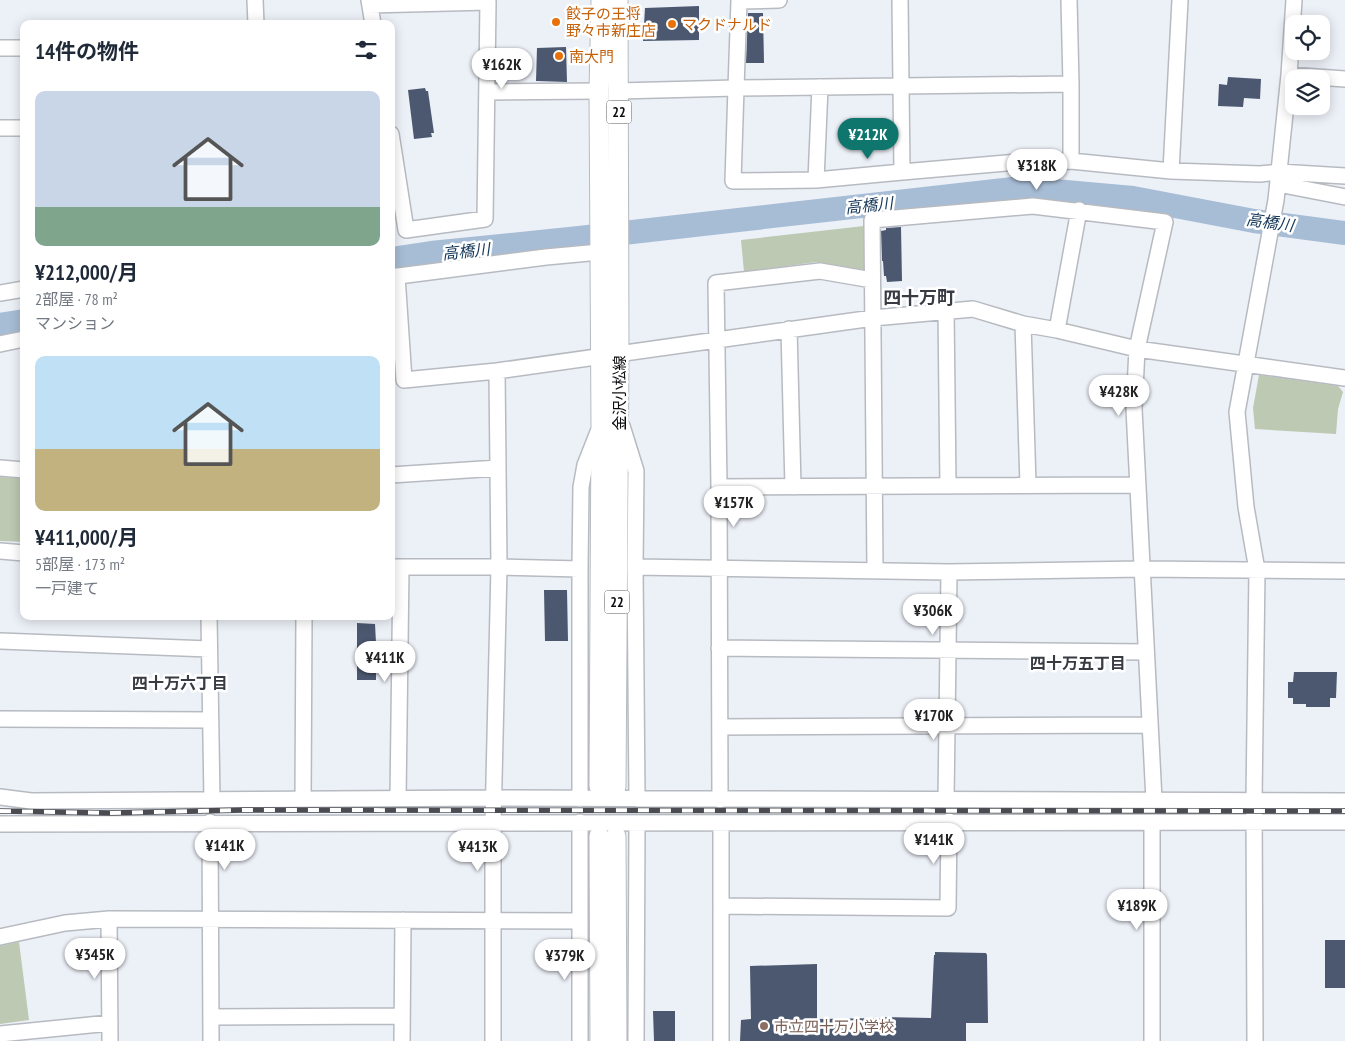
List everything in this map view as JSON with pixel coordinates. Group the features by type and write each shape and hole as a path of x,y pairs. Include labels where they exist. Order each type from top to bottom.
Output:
{"main road":[{"name":"22","path":"600,0 600,250"},
{"name":"金沢小松線","path":"600,250 607,786 619,417 618,0"},
{"path":"600,1041 608,836 618,1041"}],"street":[{"path":"255,0 256,20"},
{"path":"779,0 739,1 733,181 816,180 1018,162 1071,161 1171,171 1260,174 1345,197"},
{"path":"900,0 902,172"},
{"path":"1069,0 1071,161"},
{"path":"1171,171 1180,0"},
{"path":"1289,70 1294,0"},
{"path":"372,20 369,3 488,2 485,219 406,230 398,215 395,180"},
{"path":"0,48 20,48"},
{"path":"1330,79 1345,80"},
{"path":"618,91 1071,84"},
{"path":"816,180 820,87"},
{"path":"487,92 599,92"},
{"path":"1255,1041 1254,800 1257,570 1246,507 1237,412 1276,200 1282,181 1286,115"},
{"path":"0,128 20,128"},
{"path":"1282,181 1345,176"},
{"path":"1282,181 1312,180 1345,186"},
{"path":"875,571 872,220 1033,206 1079,210 1165,222 1137,349 1134,410 1154,800"},
{"path":"1057,330 1079,210"},
{"path":"395,276 600,250"},
{"path":"720,800 718,340 716,283 820,271 872,280"},
{"path":"0,293 20,290"},
{"path":"395,311 397,381 496,371 873,318 973,309 1024,324 1137,349 1345,378"},
{"path":"946,310 948,486"},
{"path":"1024,324 1028,485"},
{"path":"789,329 793,487"},
{"path":"0,344 20,340"},
{"path":"493,1041 493,798 498,567 496,371"},
{"path":"619,417 636,471 637,799"},
{"path":"580,799 581,487 586,465 601,426"},
{"path":"0,468 20,470"},
{"path":"395,476 498,468"},
{"path":"719,487 1137,485"},
{"path":"0,551 20,553"},
{"path":"398,799 396,567 580,569"},
{"path":"635,567 949,572 1142,569 1345,570"},
{"path":"946,800 949,572"},
{"path":"208,620 212,800"},
{"path":"304,620 304,800"},
{"path":"0,641 209,649"},
{"path":"719,648 1146,652"},
{"path":"0,719 210,720"},
{"path":"720,727 1149,724"},
{"path":"0,797 31,800 493,798 1345,801"},
{"path":"721,906 948,908 949,821"},
{"path":"210,822 211,1041"},
{"path":"0,824 210,822 1345,822"},
{"path":"580,822 580,1041"},
{"path":"1152,822 1152,1041"},
{"path":"636,1041 637,823"},
{"path":"721,823 721,1041"},
{"path":"109,919 110,1041"},
{"path":"0,937 65,923 109,919 580,921"},
{"path":"402,1041 403,920"},
{"path":"211,1017 402,1016"},
{"path":"0,1034 110,1023"}],"green space":[{"path":"864,226 864,270 816,262 744,272 741,240"},
{"path":"1259,375 1338,386 1343,392 1338,409 1336,434 1255,429 1253,408"},
{"path":"0,477 20,478 20,542 0,541"},
{"path":"19,942 29,1020 0,1024 0,946"}],"building":[{"name":"マクドナルド","path":"699,6 699,40 643,41 645,8"},
{"path":"748,13 763,13 764,63 746,63"},
{"path":"566,47 567,82 536,81 537,48"},
{"path":"1228,77 1261,79 1260,99 1244,98 1243,107 1218,106 1219,84 1227,85"},
{"path":"425,88 428,91 434,133 431,133 432,137 414,139 408,90"},
{"path":"901,227 902,281 887,282 886,276 884,276 882,261 881,231 886,230 886,228"},
{"path":"544,590 567,590 568,641 545,641"},
{"path":"357,623 375,624 376,643 383,643 383,658 376,659 376,680 357,680"},
{"path":"1294,672 1337,672 1336,698 1330,698 1330,707 1306,707 1306,704 1293,704 1293,698 1288,698 1288,682 1293,682"},
{"path":"1325,940 1345,940 1345,988 1325,988"},
{"path":"935,952 986,953 987,955 988,1023 966,1023 966,1041 740,1041 741,1020 751,1019 750,966 817,964 817,1019 931,1018"},
{"path":"653,1011 675,1011 675,1041 654,1041"}],"waterway":[{"name":"高橋川","path":"395,258 1021,188 1133,198 1254,221 1345,233"},
{"name":"高橋川","path":"0,325 20,322"}],"tunnel":[{"path":"599,786 599,836"},
{"path":"616,787 616,836"}],"railway":[{"path":"0,811 109,813 244,810 1345,811"}],"place":[{"name":"餃子の王将 野々市新庄店","path":"556,22"},
{"name":"マクドナルド","path":"672,24"},
{"name":"南大門","path":"559,56"},
{"name":"市立四十万小学校","path":"764,1026"}],"district":[{"name":"四十万町","path":"919,297"},
{"name":"四十万五丁目","path":"1078,663"},
{"name":"四十万六丁目","path":"180,683"}]}
